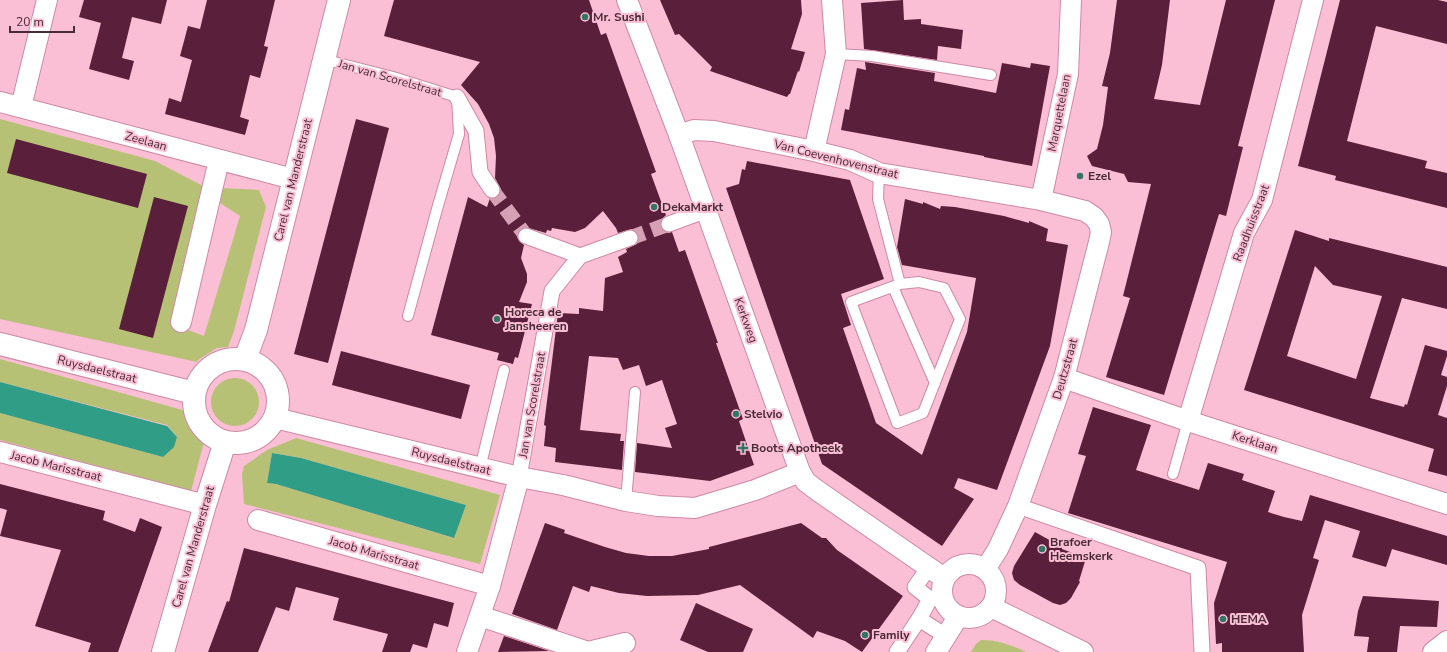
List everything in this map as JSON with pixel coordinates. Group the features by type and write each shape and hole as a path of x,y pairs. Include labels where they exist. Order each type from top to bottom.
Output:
{"street":[{"path":"21,107 47,0"},
{"name":"Carel van Manderstraat","path":"245,359 256,330 339,0"},
{"name":"Kerkweg","path":"627,0 707,210 800,472 806,482 818,491 936,572"},
{"path":"814,151 836,54 832,0"},
{"name":"Marquettelaan","path":"1041,200 1068,74 1071,0"},
{"name":"Raadhuisstraat","path":"1188,421 1244,234 1262,200 1313,0"},
{"name":"Jan van Scorelstraat","path":"456,97 476,131 480,172 492,190"},
{"name":"Zeelaan","path":"0,102 293,180"},
{"name":"Van Coevenhovenstraat","path":"679,135 694,130 714,131 814,151 850,160 879,172 1041,200"},
{"path":"181,322 219,160"},
{"name":"Deutzstraat","path":"986,568 998,549 1018,506 1064,378 1101,232 1099,224 1094,217 1085,211 1041,200"},
{"path":"669,224 707,210"},
{"path":"526,236 580,256 630,238"},
{"name":"Jan van Scorelstraat","path":"467,652 490,586 519,477 552,291 580,256"},
{"name":"Ruysdaelstraat","path":"0,344 194,393"},
{"path":"228,359 245,359 262,368 274,382 278,400 275,418 269,428 254,439 237,443 225,442 214,437 204,429 197,418 194,406 194,393 201,377 213,366 228,359"},
{"name":"Kerklaan","path":"1064,378 1188,421 1447,504"},
{"name":"Ruysdaelstraat","path":"275,418 519,477 563,485 626,501 658,506 695,508 755,490 800,472"},
{"name":"Carel van Manderstraat","path":"163,652 205,505 225,442"},
{"name":"Jacob Marisstraat","path":"0,452 205,505"},
{"path":"1018,506 1198,568 1202,652"},
{"name":"Jacob Marisstraat","path":"258,520 490,586"},
{"path":"897,652 920,619 930,599 915,588 936,572 965,563 976,564 986,568 992,576 996,586 996,597 991,607 984,614 975,617 958,617 948,609 943,602 936,572"},
{"path":"991,607 1083,652"},
{"path":"480,616 588,652 625,643"},
{"path":"920,619 941,644 958,617"},
{"path":"1433,652 1447,641"}],"lane":[{"path":"836,54 872,56 991,75"},
{"name":"Jan van Scorelstraat","path":"323,59 393,77 456,97 459,134 408,316"},
{"path":"879,172 878,199 897,286 935,383"},
{"path":"918,282 944,288 960,319 923,413 897,423 851,302 897,286 918,282"},
{"path":"480,468 504,370"},
{"path":"626,501 635,392"},
{"path":"1173,474 1188,421"}],"shaded area":[{"path":"0,119 155,161 205,187 172,324 204,336 240,216 220,203 222,188 259,190 266,207 234,331 228,347 217,348 197,362 0,319"},
{"path":"0,359 186,411 194,426 205,438 191,491 0,440 0,413 163,457 177,437 167,425 0,382"},
{"path":"235,378 244,380 252,385 257,393 259,402 257,411 252,419 244,424 235,426 226,424 218,419 213,411 211,402 213,393 218,385 226,380"},
{"path":"0,382 167,426 177,437 174,447 163,457 0,413"},
{"path":"296,438 500,495 480,564 244,504 242,474 244,466 267,450","holes":["272,453 301,458 466,505 453,538 276,484 267,483"]},
{"path":"272,453 301,458 466,505 454,538 276,484 267,483"},
{"path":"981,640 1004,643 1026,652 971,652 976,644"}],"building":[{"path":"84,0 167,0 161,24 132,17 122,58 134,61 129,80 89,69 101,23 79,17"},
{"path":"207,0 275,0 264,46 268,47 260,78 250,75 240,117 249,120 245,135 165,114 169,98 181,102 192,60 180,56 188,26 200,29"},
{"path":"394,0 589,0 601,35 606,33 656,172 651,174 666,215 662,219 660,227 668,233 672,232 679,252 685,250 743,419 739,421 754,465 710,481 635,472 637,443 672,448 665,428 677,424 662,380 646,386 639,365 623,370 618,358 589,356 580,430 621,434 620,441 624,441 622,470 555,462 556,448 544,446 546,426 544,425 558,313 579,314 579,308 603,311 605,278 623,272 618,257 627,252 626,249 637,244 639,240 638,235 632,229 618,233 603,211 585,228 575,232 552,228 551,231 547,230 546,233 525,227 518,233 517,237 519,241 524,245 521,258 527,274 527,282 519,302 532,304 518,358 515,357 513,364 497,360 499,353 431,335 468,197 487,207 490,198 497,197 500,194 501,189 495,178 496,156 494,138 489,124 478,104 461,85 480,62 384,36"},
{"path":"660,0 801,0 802,14 791,49 805,52 790,94 787,97 710,71 712,67 679,34 675,35"},
{"path":"903,0 904,20 921,19 921,24 963,30 961,49 938,46 937,60 864,49 861,3"},
{"path":"1117,0 1170,0 1162,65 1154,99 1200,105 1226,0 1275,0 1238,146 1243,147 1226,216 1219,214 1164,395 1106,377 1130,298 1123,296 1151,184 1128,182 1124,174 1092,166 1087,156 1097,149 1103,125 1108,87 1102,86 1110,53"},
{"path":"1340,0 1438,0 1447,2 1447,44 1376,26 1347,141 1427,161 1425,168 1447,173 1447,208 1335,180 1336,176 1298,166"},
{"path":"865,62 935,73 934,81 996,93 1002,63 1030,68 1031,63 1050,66 1032,166 841,130 845,109 849,110 857,68 866,70"},
{"path":"356,119 389,128 328,363 294,354"},
{"path":"16,139 147,174 138,208 7,173"},
{"path":"747,161 850,180 884,279 841,294 851,325 843,328 876,423 922,455 967,332 976,278 902,265 897,247 905,199 923,204 923,202 940,209 941,206 955,207 1004,216 1029,223 1029,221 1048,229 1046,241 1068,245 1050,346 997,490 958,478 954,488 974,499 942,546 822,464 726,188 739,184 742,169 745,170"},
{"path":"154,197 188,206 153,338 119,329"},
{"path":"1295,230 1329,241 1329,238 1447,267 1447,309 1402,298 1370,398 1404,407 1405,404 1407,405 1425,345 1447,351 1447,356 1441,375 1447,377 1447,386 1438,415 1447,418 1447,476 1428,471 1434,449 1244,390","holes":["1315,266 1333,285 1382,296 1356,379 1287,356"]},
{"path":"341,351 470,385 461,419 332,385"},
{"path":"1093,407 1151,425 1136,470 1199,490 1208,463 1244,474 1242,480 1275,491 1268,512 1284,517 1302,521 1310,495 1447,536 1447,565 1392,549 1386,567 1352,557 1360,531 1325,520 1313,558 1319,560 1302,615 1304,652 1222,652 1222,643 1216,644 1214,603 1227,562 1068,513 1086,456 1078,454"},
{"path":"0,484 105,511 103,520 135,532 140,518 162,527 118,652 88,652 91,643 35,626 61,550 0,536 7,510 0,508"},
{"path":"545,523 565,530 564,533 626,553 649,556 672,556 709,549 709,547 801,523 822,538 826,538 837,550 903,596 862,652 845,641 817,631 813,638 740,585 698,595 647,596 619,593 591,586 589,592 573,586 557,630 512,614"},
{"path":"1035,532 1062,547 1062,549 1086,558 1079,581 1080,582 1071,598 1066,603 1060,605 1053,603 1020,585 1014,580 1012,573 1014,566"},
{"path":"244,548 454,603 448,627 434,623 427,648 413,644 410,652 382,652 388,634 333,620 339,598 296,587 289,611 276,607 258,652 208,652 227,601 229,602"},
{"path":"1363,596 1439,601 1437,627 1400,626 1397,652 1367,652 1369,637 1354,636 1358,611"},
{"path":"696,603 753,629 743,652 708,652 680,640"},
{"path":"504,636 549,651 498,652"}],"tunnel":[{"path":"492,190 526,236"},
{"path":"630,238 669,224"}],"place":[{"name":"Mr. Sushi","path":"585,17"},
{"name":"Ezel","path":"1080,176"},
{"name":"DekaMarkt","path":"654,207"},
{"name":"Horeca de Jansheeren","path":"497,319"},
{"name":"Stelvio","path":"736,414"},
{"name":"Boots Apotheek","path":"743,448"},
{"name":"Brafoer Heemskerk","path":"1042,549"},
{"name":"HEMA","path":"1223,619"},
{"name":"Family","path":"865,635"}]}
